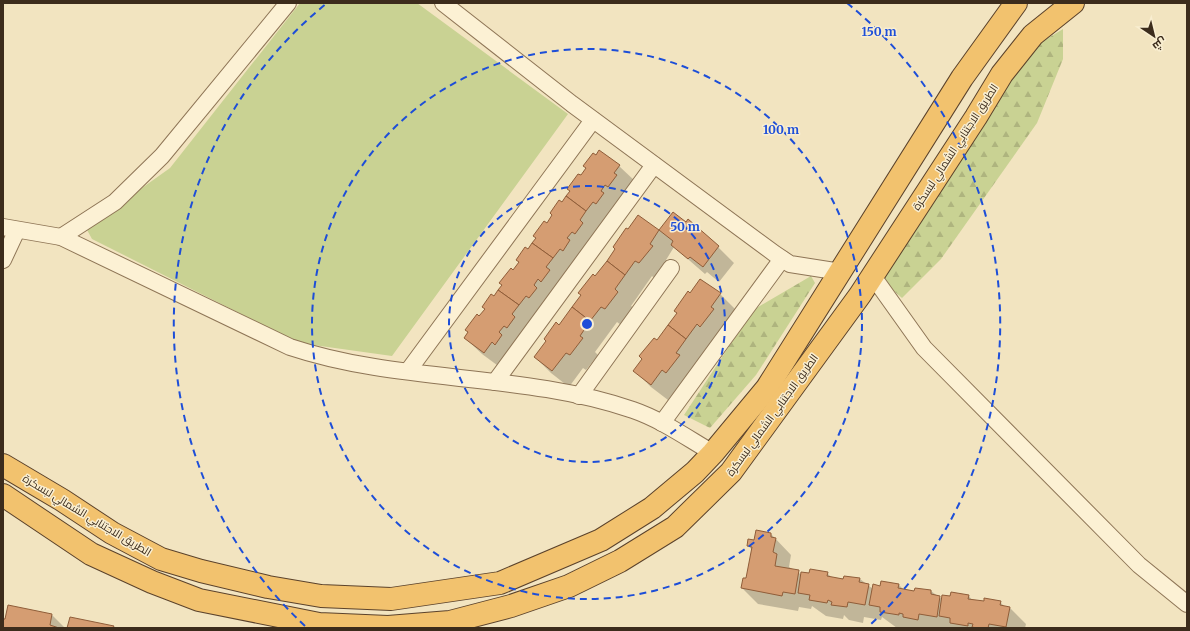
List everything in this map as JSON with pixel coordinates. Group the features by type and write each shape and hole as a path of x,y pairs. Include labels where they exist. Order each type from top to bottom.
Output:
{"highway":[{"name":"الطريق الاجتنابي الشمالي لبسكرة","path":"3,465 62,500 112,533 161,559 253,583 321,596 391,599 500,583 601,540 652,508 695,472 713,453 767,388 962,78 1016,3"},
{"name":"الطريق الاجتنابي الشمالي لبسكرة","path":"3,495 90,554 152,582 199,600 319,624 388,627 450,622 511,606 569,586 620,561 675,527 731,472 872,275 976,117 1002,74 1033,35 1073,3"}],"street":[{"path":"61,237 114,202 162,156 288,3"},
{"path":"443,3 593,120 782,259 790,264 805,268 841,272"},
{"path":"408,371 593,120"},
{"path":"495,382 654,164"},
{"path":"3,260 10,229 61,237 290,347 323,357 372,367 495,382 579,396 633,411 662,423 713,453"},
{"path":"662,423 782,259"},
{"path":"579,396 671,268"},
{"path":"872,275 924,348 1139,565 1187,604"}],"green space":[{"path":"300,3 417,3 568,114 392,356 299,343 92,239 86,228 170,168"},
{"path":"1063,29 1063,59 1037,123 941,259 902,298 881,280 1011,78 1040,43"},
{"path":"811,276 815,283 756,375 710,428 684,415 753,310"}],"building":[{"path":"599,150 620,165 614,173 617,175 608,187 605,185 601,191 604,193 596,204 593,202 586,211 566,196 570,191 567,189 578,174 581,175 586,168 583,166 593,153 596,155"},
{"path":"566,196 586,211 580,220 583,223 575,234 572,232 567,238 570,240 563,251 560,249 553,258 532,243 536,238 533,236 544,221 547,223 552,215 550,213 559,200 562,202"},
{"path":"673,212 686,222 688,219 719,246 703,267 690,257 688,259 671,245 673,241 659,230"},
{"path":"638,215 659,230 650,244 653,246 639,263 635,261 625,275 607,261 615,249 613,247 626,228 628,229"},
{"path":"532,243 553,258 546,267 550,270 541,282 538,279 534,285 537,288 529,298 526,296 519,305 498,290 502,285 499,283 511,268 513,270 519,262 516,260 525,247 528,249"},
{"path":"607,261 625,275 615,289 618,292 605,309 601,307 590,321 572,307 581,295 578,293 593,274 595,276"},
{"path":"700,279 721,293 711,307 714,309 700,327 697,324 686,339 668,325 677,313 674,311 688,291 690,293"},
{"path":"498,290 519,305 512,314 515,317 507,328 504,326 499,332 502,335 495,345 492,342 484,353 464,338 468,332 465,330 477,314 479,316 485,309 482,307 491,294 494,296"},
{"path":"572,307 590,321 580,336 583,338 570,355 566,353 552,371 534,357 546,341 544,339 556,322 559,325"},
{"path":"668,325 686,339 676,353 680,355 666,373 662,370 651,385 633,371 642,359 639,356 654,338 657,340"},
{"path":"756,530 771,533 771,537 776,538 773,552 777,554 775,566 799,570 795,594 783,592 782,596 741,588 743,578 746,578 752,547 747,546 748,539 754,540"},
{"path":"810,569 828,572 827,576 843,579 844,576 860,578 859,582 869,584 865,605 848,602 847,607 831,605 832,602 828,600 827,603 809,600 810,595 798,593 801,572 809,573"},
{"path":"881,581 899,584 898,588 914,591 915,588 931,590 931,594 940,596 937,617 919,614 918,620 903,617 903,614 899,613 899,615 880,612 880,607 869,605 873,584 880,586"},
{"path":"951,592 969,595 968,599 984,601 984,598 1001,601 1000,605 1010,607 1006,627 989,624 988,628 976,628 972,627 973,624 968,623 968,626 950,623 950,618 939,616 942,595 950,596"},
{"path":"8,605 52,614 50,625 59,628 3,628 3,619 5,619"},
{"path":"70,617 114,626 113,628 67,628"}]}
